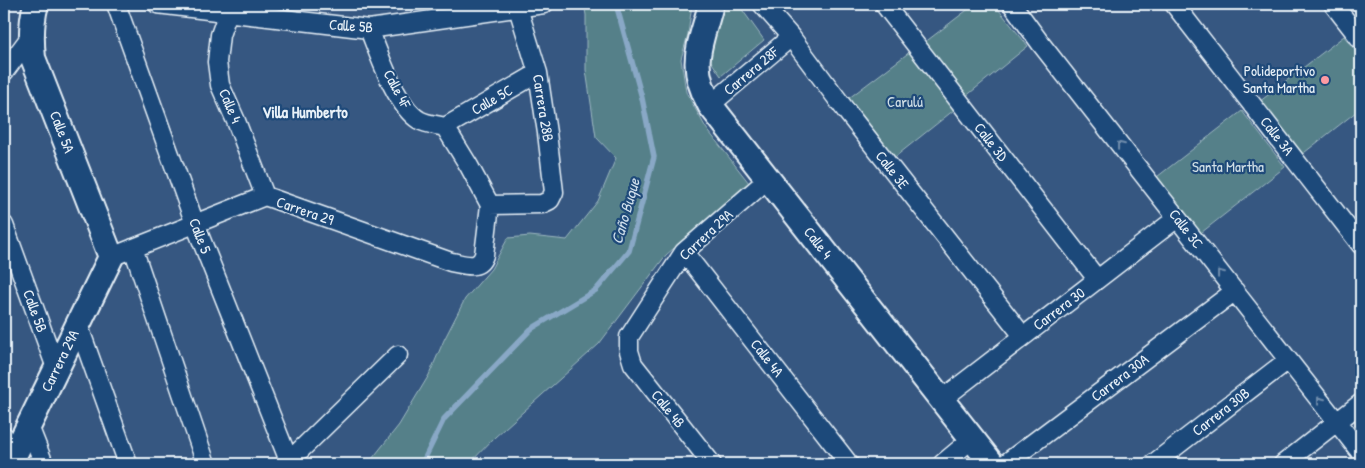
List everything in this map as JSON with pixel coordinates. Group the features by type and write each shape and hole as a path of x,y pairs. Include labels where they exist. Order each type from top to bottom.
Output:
{"street":[{"name":"Calle 5A","path":"36,4 31,36 33,58 111,257"},
{"name":"Calle 5","path":"116,4 195,224 289,463"},
{"name":"Calle 5B","path":"157,4 229,8 369,29 493,8 518,8 544,4"},
{"name":"Calle 4","path":"711,4 697,60 701,85 710,104 992,464"},
{"name":"Calle 3E","path":"762,4 791,37 847,112 1023,336"},
{"name":"Calle 3D","path":"884,4 1097,279"},
{"name":"Calle 3C","path":"1012,4 1047,52 1361,453"},
{"name":"Calle 3A","path":"1174,4 1361,245"},
{"path":"1334,4 1361,40"},
{"name":"Calle 4","path":"229,8 220,35 217,62 220,85 265,196"},
{"name":"Carrera 28B","path":"490,204 542,204 550,200 554,192 538,73 518,8"},
{"name":"Calle 4F","path":"369,29 398,97 408,112 420,121 445,127"},
{"path":"4,72 31,36"},
{"name":"Carrera 28F","path":"710,104 791,37"},
{"name":"Calle 5C","path":"445,127 538,73"},
{"path":"445,127 490,204"},
{"name":"Carrera 29A","path":"629,351 628,337 684,252 768,180"},
{"name":"Carrera 29","path":"111,257 265,196 452,262 474,266 482,260 484,255 490,204"},
{"name":"Carrera 30","path":"941,400 1177,218"},
{"name":"Calle 5B","path":"4,225 56,368"},
{"path":"133,248 206,464"},
{"name":"Calle 4A","path":"684,252 849,464"},
{"name":"Carrera 29A","path":"11,462 111,257"},
{"name":"Carrera 30A","path":"1005,464 1235,291"},
{"path":"78,324 128,464"},
{"name":"Calle 4B","path":"629,351 633,364 712,464"},
{"path":"289,463 398,355"},
{"name":"Carrera 30B","path":"1153,464 1288,360"},
{"path":"1283,464 1361,403"},
{"path":"28,426 44,464"},
{"path":"4,436 11,462"},
{"path":"942,464 972,439"}],"green space":[{"path":"584,4 692,4 688,34 681,59 686,92 706,128 749,183 666,255 599,344 495,437 469,464 368,464 399,425 429,375 465,299 491,269 508,238 530,236 567,240 598,201 616,158 596,137 586,70 586,15"},
{"path":"725,4 738,4 764,40 721,76 708,57 715,23"},
{"name":"Carulú","path":"975,4 994,4 1028,46 965,97 924,43"},
{"name":"Polideportivo Santa Martha","path":"1344,36 1361,58 1361,108 1300,156 1259,102"},
{"name":"Carulú","path":"915,48 959,106 895,157 849,98"},
{"name":"Santa Martha","path":"1242,111 1285,167 1197,236 1153,180"}],"waterway":[{"name":"Caño Buque","path":"422,464 444,419 531,329 596,290 629,251 654,157 642,98 616,4"}],"place":[{"name":"Polideportivo Santa Martha","path":"1325,80"}],"district":[{"name":"Villa Humberto","path":"305,112"}]}
